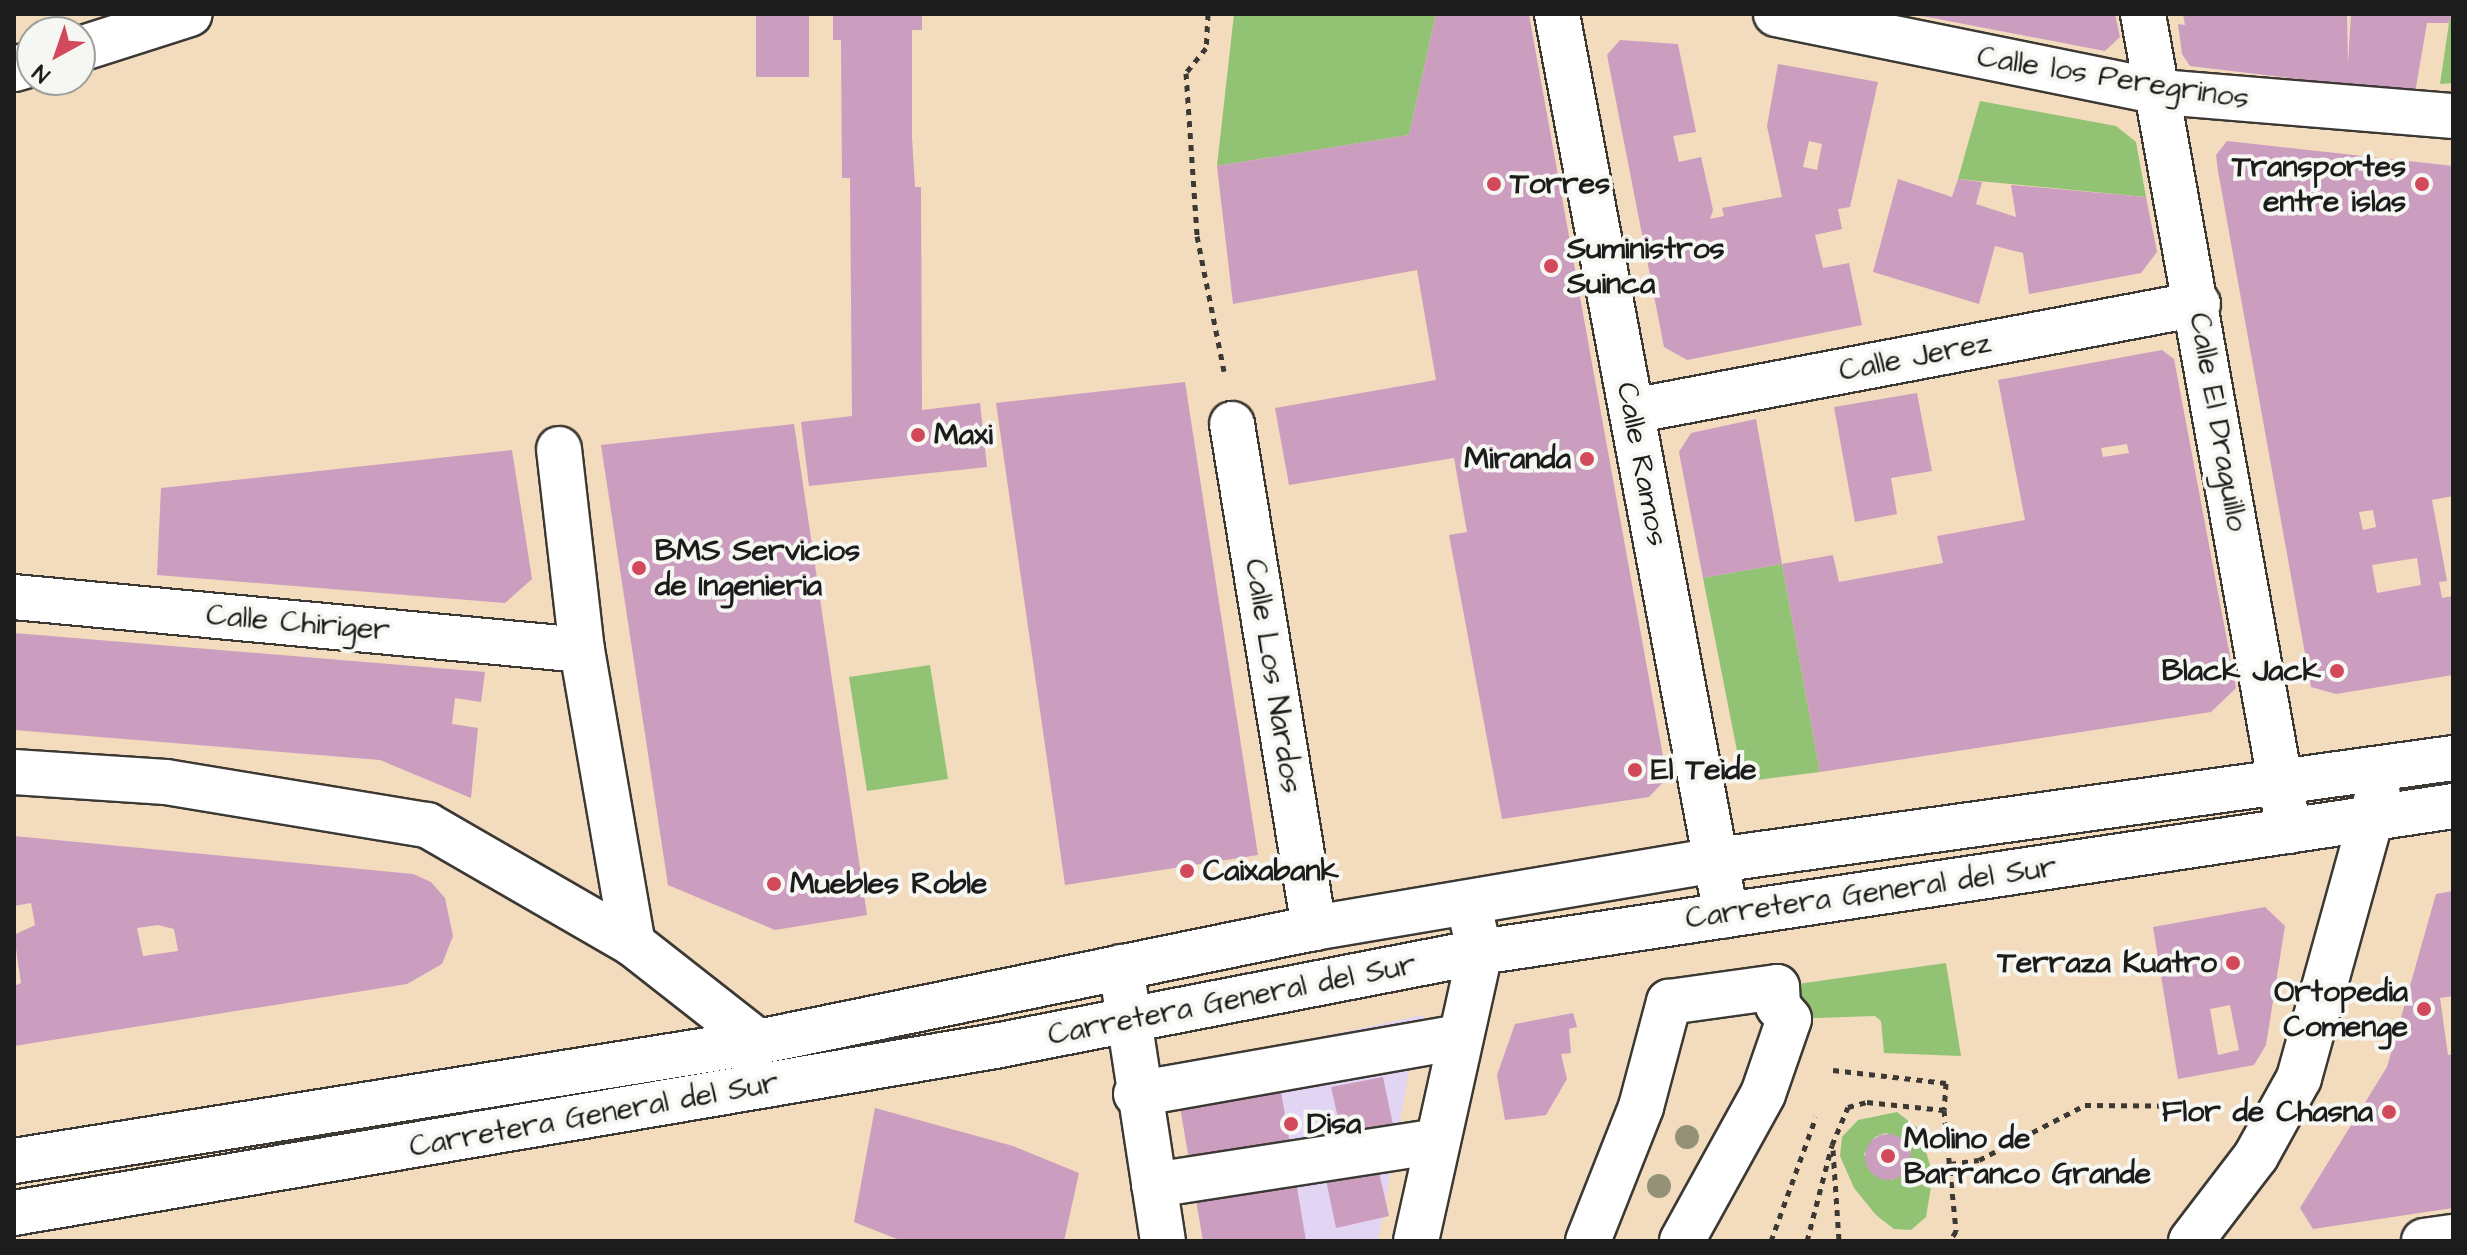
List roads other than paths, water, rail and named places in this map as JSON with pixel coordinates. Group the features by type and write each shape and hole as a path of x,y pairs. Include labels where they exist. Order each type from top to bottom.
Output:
{"street":[{"path":"96,44 190,14"},
{"name":"Calle Ramos","path":"1557,14 1726,915"},
{"name":"Calle los Peregrinos","path":"1776,14 2160,92 2453,116"},
{"name":"Calle El Draguillo","path":"2143,14 2198,304 2289,831"},
{"name":"Calle Jerez","path":"1632,411 2198,304"},
{"name":"Calle Los Nardos","path":"1232,424 1314,928"},
{"path":"559,449 582,650 633,944"},
{"name":"Calle Chiriger","path":"14,597 582,650"},
{"name":"Carretera General del Sur","path":"14,1161 758,1042 1314,928 1717,860 2453,758"},
{"path":"2191,1241 2256,1156 2299,1078 2373,818 2383,768"},
{"path":"14,772 166,782 427,825 633,944 758,1042"},
{"name":"Carretera General del Sur","path":"14,1213 827,1076 1480,952 2453,806"},
{"path":"1416,1241 1480,952 1468,903"},
{"path":"1121,967 1136,1094 1163,1241"},
{"path":"1588,1241 1641,1107 1669,1002 1777,987 1778,1006 1789,1019 1763,1094 1682,1241"},
{"path":"1136,1094 1460,1037"},
{"path":"1154,1185 1437,1141"},
{"path":"2424,1241 2453,1237"}],"place":[{"name":"Torres","path":"1494,184"},
{"name":"Transportes entre islas","path":"2422,184"},
{"name":"Suministros Suinca","path":"1551,266"},
{"name":"Maxi","path":"918,435"},
{"name":"Miranda","path":"1587,459"},
{"name":"BMS Servicios de Ingenieria","path":"639,568"},
{"name":"Black Jack","path":"2337,671"},
{"name":"El Teide","path":"1635,770"},
{"name":"Caixabank","path":"1187,871"},
{"name":"Muebles Roble","path":"774,884"},
{"name":"Terraza Kuatro","path":"2233,963"},
{"name":"Ortopedia Comenge","path":"2424,1009"},
{"name":"Flor de Chasna","path":"2389,1112"},
{"name":"Disa","path":"1291,1124"},
{"name":"Molino de Barranco Grande","path":"1888,1156"}]}
